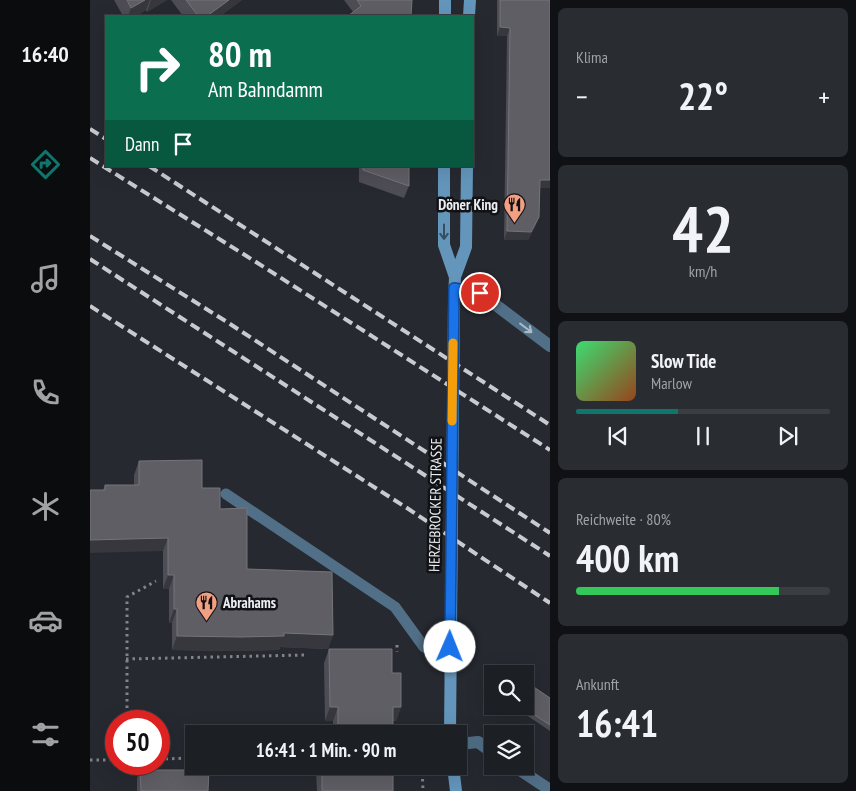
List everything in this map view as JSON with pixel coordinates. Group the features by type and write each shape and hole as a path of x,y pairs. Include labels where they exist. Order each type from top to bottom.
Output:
{"main road":[{"path":"445,0 445,15"},
{"path":"470,0 470,15"},
{"name":"HERZEBROCKER STRASSE","path":"444,167 444,245 455,282 450,725"},
{"name":"HERZEBROCKER STRASSE","path":"455,282 466,248 467,167"},
{"path":"454,775 456,791"}],"street":[{"path":"455,282 480,293 550,346"},
{"path":"467,743 478,742 484,746"},
{"path":"528,775 550,790"}],"lane":[{"path":"226,494 395,607 424,647"}],"path":[{"path":"127,710 127,597 156,581"},
{"path":"126,660 306,655"},
{"path":"170,759 185,758"},
{"path":"90,760 105,760"},
{"path":"422,775 423,791"}],"building":[{"path":"127,0 145,0 131,8"},
{"path":"186,0 229,0 208,15 197,15"},
{"path":"357,0 412,0 411,15 349,15 361,6"},
{"path":"500,0 550,0 550,180 540,180 539,217 531,232 507,231 510,28 500,27"},
{"path":"363,167 409,167 409,186 363,170"},
{"path":"202,460 202,488 220,488 220,509 247,508 247,569 332,572 333,635 284,633 284,636 177,636 177,609 174,609 174,575 168,575 168,538 90,540 90,490 105,490 105,485 139,485 139,461"},
{"path":"329,649 392,649 392,673 401,673 401,707 393,707 393,725 338,725 338,707 330,707"},
{"path":"534,687 550,698 550,725 534,715"},
{"path":"170,770 185,770 185,775 209,775 208,791 141,791 140,775 170,775"},
{"path":"322,775 393,775 393,791 322,791"}],"railway":[{"path":"90,129 105,138"},
{"path":"90,158 550,450"},
{"path":"151,167 550,425"},
{"path":"90,236 227,322 550,533"},
{"path":"90,259 550,556"},
{"path":"90,306 407,508 550,603"}],"slow traffic":[{"path":"452,421 453,343"}],"place":[{"name":"Döner King","path":"514,223"},
{"name":"Abrahams","path":"207,621"}],"route":[{"path":"450,647 454,288 480,293"}]}
